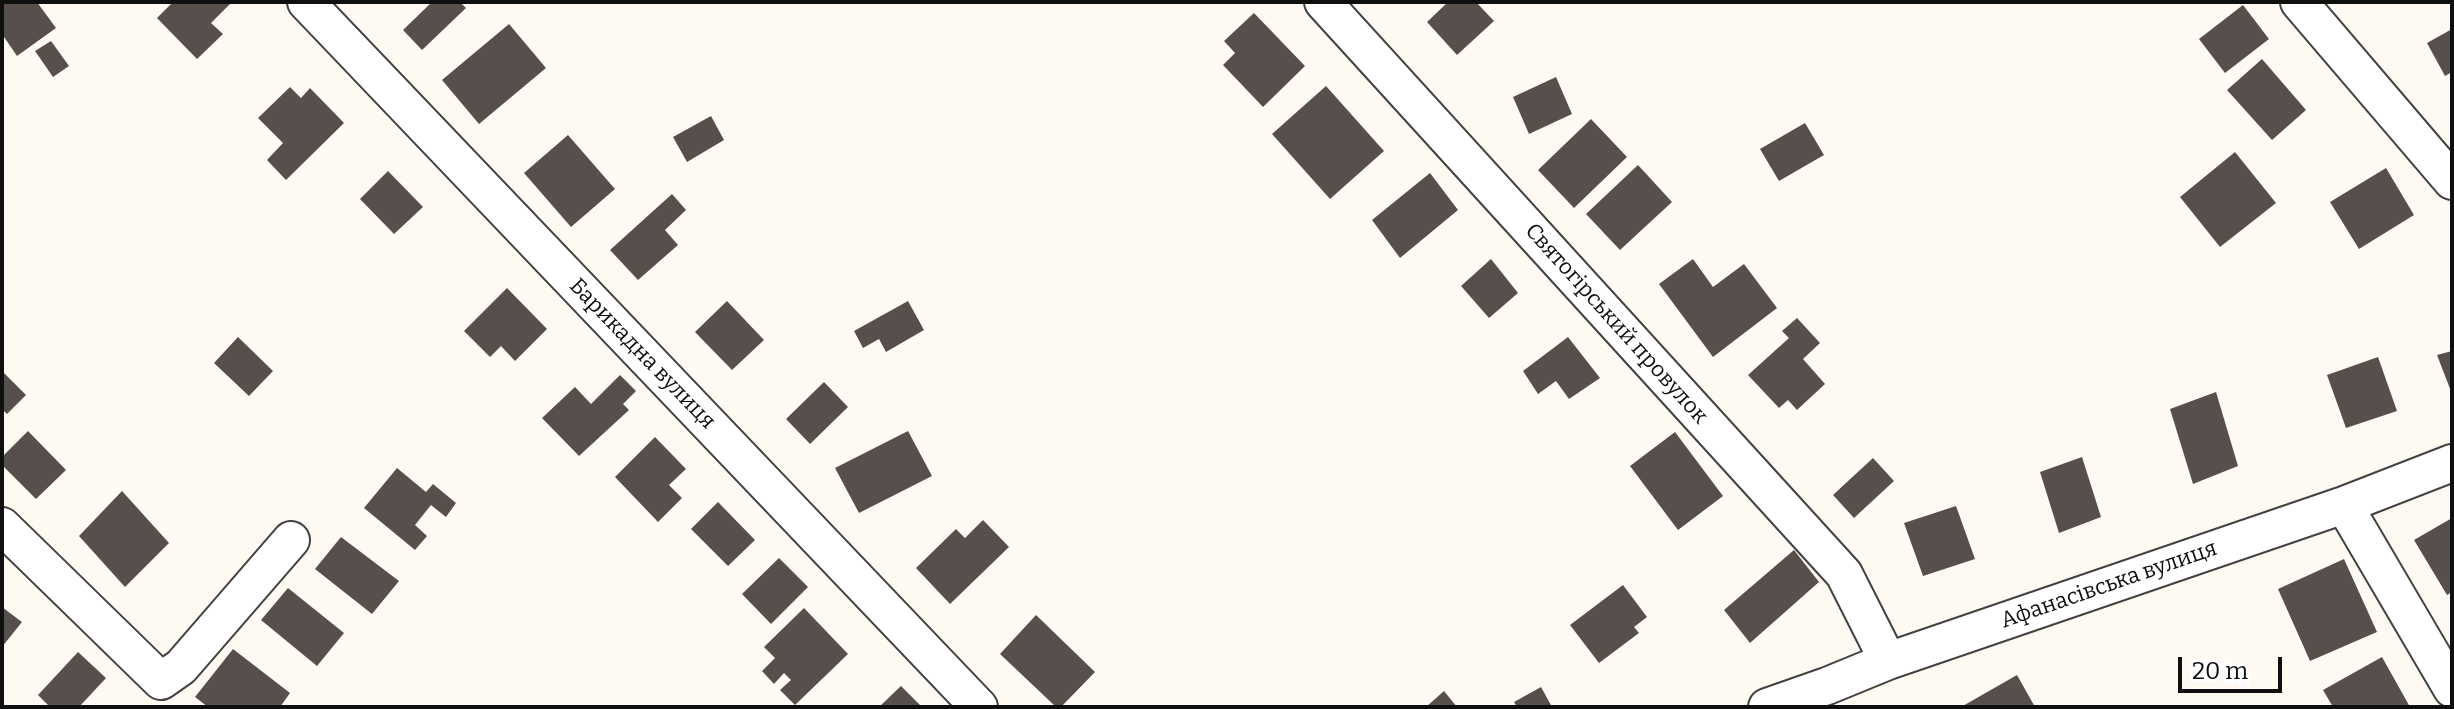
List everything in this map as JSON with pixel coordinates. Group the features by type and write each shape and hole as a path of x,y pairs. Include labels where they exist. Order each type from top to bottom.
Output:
{"street":[{"name":"Барикадна вулиця","path":"306,2 979,707"},
{"name":"Святогірський провулок","path":"1323,2 1844,574 1888,661"},
{"path":"2299,2 2452,181"},
{"name":"Афанасівська вулиця","path":"1767,707 1833,696 1888,661 2344,505 2452,463"},
{"path":"2344,505 2452,689"},
{"path":"2,526 161,681 181,667 291,540"}],"building":[{"path":"2,2 37,2 56,28 17,56 2,34"},
{"path":"173,2 232,2 211,23 223,34 197,59 157,18"},
{"path":"432,2 460,2 466,8 422,50 403,30"},
{"path":"1448,2 1476,2 1494,21 1457,55 1427,22"},
{"path":"2243,5 2269,39 2225,73 2199,39"},
{"path":"1254,13 1305,66 1263,107 1223,65 1235,53 1224,41"},
{"path":"509,24 546,68 479,124 442,80"},
{"path":"2452,29 2452,72 2445,76 2427,43"},
{"path":"51,41 69,66 53,77 35,51"},
{"path":"2262,59 2306,110 2272,140 2227,90"},
{"path":"1556,77 1572,114 1529,134 1513,97"},
{"path":"1326,86 1384,151 1330,199 1272,134"},
{"path":"290,87 301,98 310,88 344,123 286,180 267,160 283,143 258,118"},
{"path":"711,116 724,140 687,162 673,137"},
{"path":"1591,119 1627,157 1574,208 1538,170"},
{"path":"1805,123 1824,155 1779,181 1760,149"},
{"path":"568,135 615,189 571,227 524,173"},
{"path":"2235,152 2276,203 2220,247 2180,197"},
{"path":"1638,165 1672,202 1620,250 1586,214"},
{"path":"2386,168 2414,215 2359,249 2330,202"},
{"path":"388,171 423,207 394,234 360,199"},
{"path":"1430,173 1458,210 1400,258 1372,220"},
{"path":"672,194 686,210 665,230 678,245 638,280 610,250"},
{"path":"1491,259 1518,293 1489,318 1461,286"},
{"path":"1693,259 1713,287 1744,264 1777,308 1713,357 1659,284"},
{"path":"507,288 547,329 515,361 501,346 490,357 464,331"},
{"path":"727,301 764,340 732,370 695,332"},
{"path":"908,301 924,330 886,352 879,339 863,348 854,331"},
{"path":"1797,318 1820,343 1803,359 1825,384 1797,410 1788,400 1779,408 1748,375 1789,338 1782,331"},
{"path":"238,337 273,371 249,396 214,363"},
{"path":"1568,337 1600,378 1569,399 1556,381 1538,394 1523,371"},
{"path":"2452,351 2452,394 2437,355"},
{"path":"2378,357 2397,411 2346,428 2327,375"},
{"path":"2,371 26,395 7,414 2,409"},
{"path":"620,375 636,391 623,404 629,410 579,456 542,418 575,387 591,404"},
{"path":"824,382 848,407 810,444 786,419"},
{"path":"2216,392 2238,466 2193,484 2170,409"},
{"path":"28,431 66,470 36,499 2,465 2,457"},
{"path":"908,431 932,476 859,513 835,468"},
{"path":"1675,432 1723,496 1678,530 1630,466"},
{"path":"655,437 686,469 669,485 682,498 658,522 615,477"},
{"path":"2082,457 2101,517 2059,533 2040,472"},
{"path":"1873,458 1894,481 1854,518 1833,495"},
{"path":"397,468 426,492 433,484 456,503 446,517 431,505 415,525 427,536 415,550 364,508"},
{"path":"122,491 169,543 125,587 79,536"},
{"path":"718,502 755,540 728,566 691,529"},
{"path":"1956,506 1975,559 1923,576 1904,523"},
{"path":"2452,518 2452,592 2447,595 2414,540"},
{"path":"983,520 1009,547 950,604 916,568 956,529 965,538"},
{"path":"341,537 399,581 372,614 315,569"},
{"path":"1794,550 1819,582 1750,643 1724,610"},
{"path":"779,558 808,587 771,624 742,594"},
{"path":"2344,559 2377,632 2310,661 2278,589"},
{"path":"1623,585 1647,617 1634,627 1639,633 1599,663 1570,625"},
{"path":"288,588 344,633 317,666 261,620"},
{"path":"2,607 22,622 2,647"},
{"path":"804,608 848,654 795,705 780,690 791,680 784,673 774,684 762,671 775,658 764,647"},
{"path":"1036,615 1095,672 1061,707 1056,707 1000,654"},
{"path":"233,649 290,693 280,707 208,707 195,697"},
{"path":"78,652 106,678 79,707 50,707 38,695"},
{"path":"2382,657 2410,707 2333,707 2323,690"},
{"path":"2017,675 2035,707 1961,707"},
{"path":"901,686 922,707 879,707"},
{"path":"1541,687 1552,707 1517,707 1514,702"},
{"path":"1444,691 1457,707 1426,707"}]}
